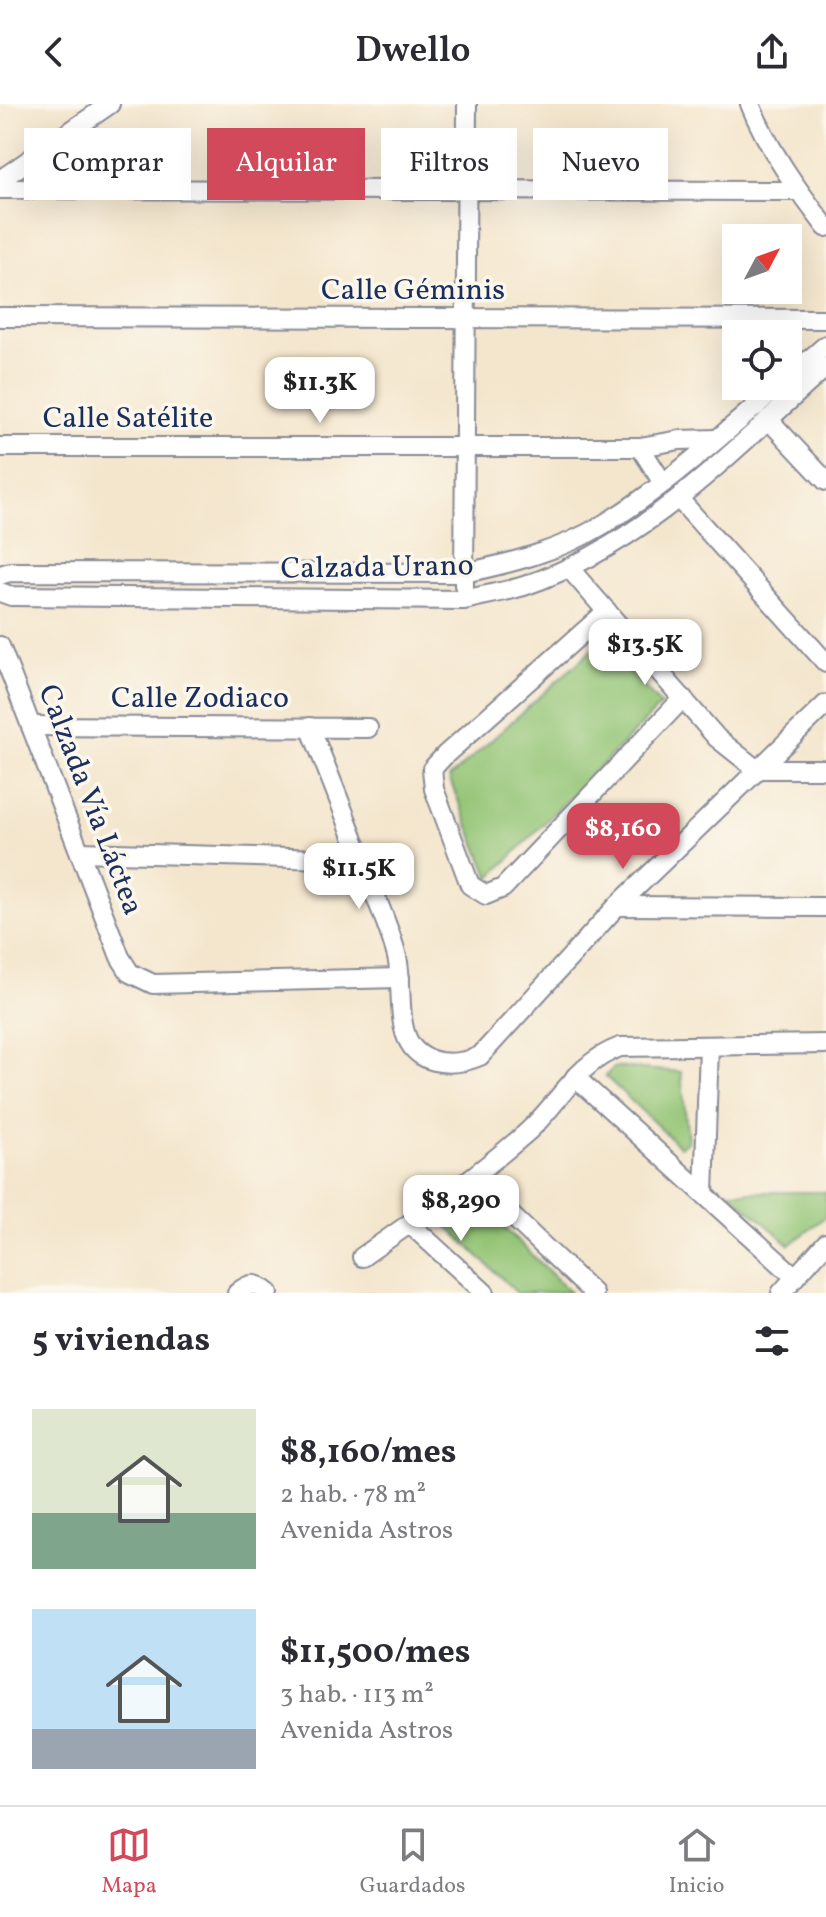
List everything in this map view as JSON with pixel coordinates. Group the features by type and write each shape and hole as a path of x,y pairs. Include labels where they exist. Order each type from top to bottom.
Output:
{"street":[{"path":"0,180 110,104"},
{"path":"467,104 467,128"},
{"path":"750,104 758,124 798,191 826,227"},
{"path":"0,189 381,191"},
{"path":"517,191 798,191"},
{"path":"464,600 467,200"},
{"name":"Calle Géminis","path":"0,317 826,319"},
{"path":"802,366 826,345"},
{"name":"Calzada Urano","path":"0,592 11,596 464,600 523,586 569,568 633,532 679,499 826,367"},
{"name":"Calzada Urano","path":"0,575 10,572 464,573 508,564 555,548 603,526 663,483 763,400"},
{"path":"768,419 826,481"},
{"name":"Calle Satélite","path":"0,447 640,447 680,440 717,439"},
{"path":"640,447 663,483"},
{"path":"679,499 826,663"},
{"path":"569,568 717,738 756,769 826,769"},
{"path":"607,611 432,769 434,789 470,885 486,895 503,888 683,698"},
{"name":"Calzada Vía Láctea","path":"0,646 120,957 130,973 153,984 400,978"},
{"path":"310,727 397,956 404,1029 409,1043 419,1054 452,1064 480,1056 617,906 826,704"},
{"name":"Calle Zodiaco","path":"31,726 368,728"},
{"path":"80,852 362,860"},
{"path":"617,906 826,907"},
{"path":"362,1257 472,1178 529,1131 591,1061 620,1047 826,1044"},
{"path":"704,1194 709,1046"},
{"path":"575,1077 794,1276"},
{"path":"472,1178 590,1292"},
{"path":"410,1224 485,1293"},
{"path":"781,1293 826,1243"},
{"path":"237,1293 248,1284 254,1284 269,1293"}],"green space":[{"path":"601,642 661,705 490,878 449,778"},
{"path":"615,1067 681,1072 688,1141 680,1147 605,1076"},
{"path":"729,1192 826,1192 826,1216 790,1245"},
{"path":"475,1199 570,1292 517,1293 443,1222"}]}
